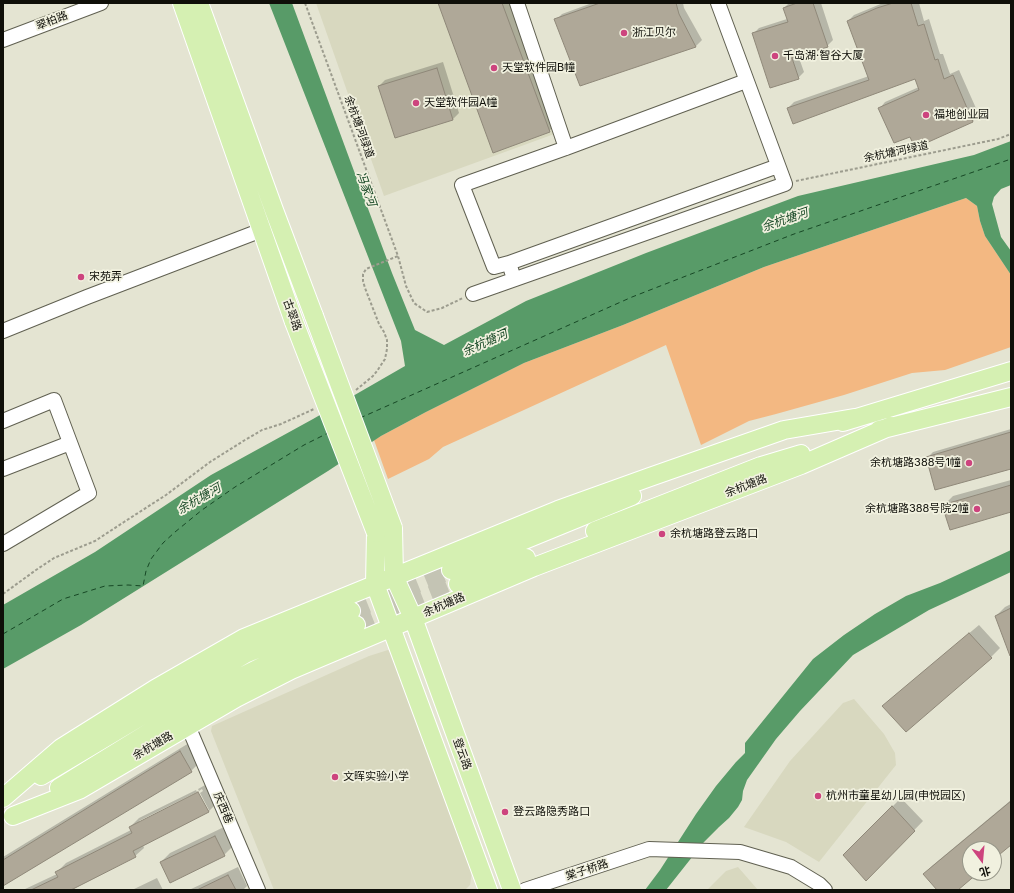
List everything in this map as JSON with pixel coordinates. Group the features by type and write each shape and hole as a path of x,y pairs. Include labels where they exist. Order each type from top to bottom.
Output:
{"main road":[{"name":"古翠路","path":"182,3 294,322 385,531 375,584 391,628"},
{"name":"古翠路","path":"199,3 314,316 385,531 394,576 413,618"},
{"name":"余杭塘路","path":"1011,371 854,418 652,487 455,577 761,466 891,426 1011,396"},
{"name":"余杭塘路","path":"3,798 61,748 155,689 244,638 558,510 784,430 854,418"},
{"name":"余杭塘路","path":"8,818 79,790 236,698 291,670 534,567 801,465 891,426"},
{"name":"余杭塘路","path":"3,798 245,654 353,618 293,651 231,682 8,818"},
{"name":"登云路","path":"413,618 512,890"},
{"name":"登云路","path":"391,628 488,890"}],"street":[{"name":"翠柏路","path":"3,40 101,3"},
{"path":"517,3 566,148"},
{"path":"473,294 785,184 718,3"},
{"path":"746,81 462,185 494,267 509,264 778,166"},
{"path":"3,331 262,230"},
{"path":"509,264 514,279"},
{"path":"3,422 54,400 89,493 3,544"},
{"path":"3,469 70,443"},
{"name":"庆西巷","path":"188,726 258,890"},
{"name":"棠子桥路","path":"525,890 649,849 740,852 791,867 819,884 825,890"}],"path":[{"name":"余杭塘河绿道","path":"305,3 398,256 406,286 414,303 427,312 442,308 473,294"},
{"name":"余杭塘河绿道","path":"785,184 998,139 1011,134"},
{"path":"355,391 377,371 385,359 388,349 384,332 379,324 363,280 363,274 366,269 398,256"},
{"path":"3,594 54,558 95,540 124,522 166,495 210,462 245,440 262,430 281,424 315,409"}],"shaded area":[{"path":"316,3 520,3 568,129 384,196"},
{"path":"966,198 977,206 985,236 1011,275 1011,347 945,370 912,373 844,395 749,421 701,445 666,345 443,447 429,459 388,479 374,440 524,363 623,325 764,267"},
{"name":"文晖实验小学","path":"388,650 398,656 472,872 470,885 465,890 274,890 211,731 212,726 369,656"},
{"name":"杭州市童星幼儿园(申悦园区)","path":"854,699 884,734 895,753 896,765 819,862 786,842 744,827 790,761 843,703"},
{"path":"738,867 758,890 707,890 726,871"}],"water":[{"name":"余杭塘河","path":"269,3 292,3 392,273 415,330 444,345 526,301 646,253 798,196 974,155 1011,141 1011,185 1001,189 994,197 992,204 1001,237 1011,251 1011,275 985,236 977,206 966,198 764,267 623,325 524,363 426,412 381,436 328,471 81,625 3,669 3,605 95,552 211,475 405,366 401,341"},
{"path":"1011,550 1011,572 929,610 853,655 800,711 776,739 747,780 743,791 742,800 738,807 729,818 704,842 666,890 645,890 716,786 745,753 745,743 813,659 844,635 875,614 906,596 940,583"}],"building":[{"name":"天堂软件园B幢","path":"438,3 502,3 550,132 493,153"},
{"name":"浙江贝尔","path":"600,3 676,3 679,14 696,47 580,86 554,19"},
{"path":"797,3 813,3 828,47 792,58 799,79 770,88 752,33 788,22 783,8"},
{"path":"893,3 911,3 918,26 924,24 935,60 938,59 944,79 953,75 973,122 915,148 910,137 894,143 878,108 919,90 915,79 793,124 787,108 869,80 847,21"},
{"name":"天堂软件园A幢","path":"437,68 453,120 395,138 378,86"},
{"name":"余杭塘路388号1幢","path":"1011,432 1011,469 935,490 926,457"},
{"name":"余杭塘路388号院2幢","path":"1011,485 1011,512 950,530 942,505"},
{"path":"1011,608 1011,656 1010,656 995,616"},
{"path":"969,633 992,658 906,732 882,706"},
{"path":"180,751 192,772 3,886 3,860"},
{"path":"198,792 209,812 133,851 136,857 71,890 31,890 58,877 55,872 132,833 129,827"},
{"path":"1011,801 1011,845 1002,852 1002,841 963,841"},
{"path":"892,806 915,831 866,881 843,855"},
{"path":"215,836 225,856 170,883 160,862"},
{"path":"962,842 962,881 969,881 958,890 937,890 923,874"},
{"path":"228,875 236,890 197,890"}],"ferry route":[{"path":"360,418 632,297 794,234 1011,159"},
{"path":"3,634 63,599 105,586 143,586 146,571 151,559 163,543 175,532 202,510 235,487 304,445 328,433"}],"tunnel":[{"path":"351,611 451,570"},
{"path":"356,625 458,584"}],"place":[{"name":"浙江贝尔","path":"624,33"},
{"name":"千岛湖·智谷大厦","path":"775,56"},
{"name":"天堂软件园B幢","path":"494,68"},
{"name":"天堂软件园A幢","path":"416,103"},
{"name":"福地创业园","path":"926,115"},
{"name":"宋苑弄","path":"81,277"},
{"name":"余杭塘路388号1幢","path":"969,463"},
{"name":"余杭塘路388号院2幢","path":"977,509"},
{"name":"余杭塘路登云路口","path":"662,534"},
{"name":"文晖实验小学","path":"335,777"},
{"name":"杭州市童星幼儿园(申悦园区)","path":"818,796"},
{"name":"登云路隐秀路口","path":"505,812"}],"water label":[{"name":"冯家河","path":"366,189"}]}
